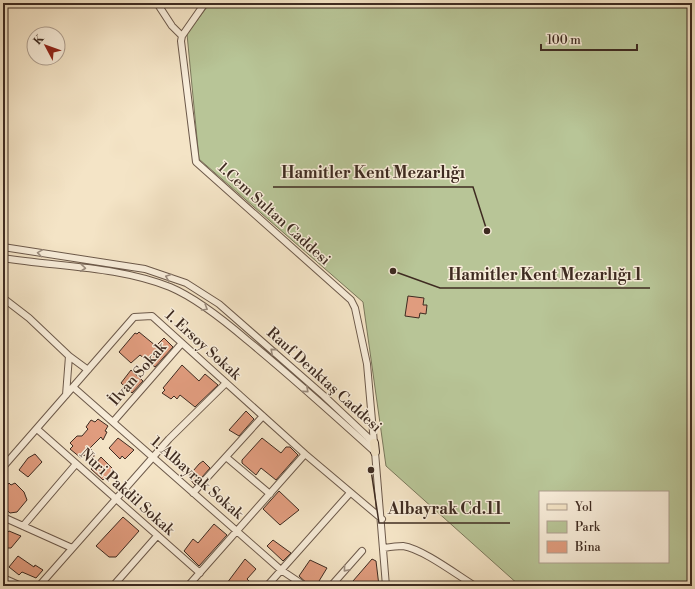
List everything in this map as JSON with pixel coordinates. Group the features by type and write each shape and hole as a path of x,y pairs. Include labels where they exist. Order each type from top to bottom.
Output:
{"main road":[{"name":"Rauf Denktaş Caddesi","path":"374,443 376,452"}],"street":[{"path":"157,3 172,26 182,36 205,3"},
{"name":"1.Cem Sultan Caddesi","path":"182,36 182,49 196,162 351,300 355,308 367,364 374,443"},
{"name":"Rauf Denktaş Caddesi","path":"3,247 145,269 186,283 219,304 323,394 374,443"},
{"name":"Rauf Denktaş Caddesi","path":"3,258 97,269 134,276 171,287 221,319 305,389 376,452"},
{"path":"3,298 29,318 69,356 88,370"},
{"name":"1. Ersoy Sokak","path":"3,467 134,317 152,316 305,454 382,519"},
{"name":"İlvan Sokak","path":"113,422 182,343"},
{"path":"66,395 69,356"},
{"path":"39,586 115,499 154,458 169,439 226,383"},
{"name":"1. Albayrak Sokak","path":"73,387 281,570 305,586"},
{"path":"193,493 263,416"},
{"name":"Nuri Pakdil Sokak","path":"37,429 200,573"},
{"path":"376,452 386,586"},
{"path":"188,586 305,454"},
{"path":"226,457 270,494"},
{"path":"23,526 76,464"},
{"path":"267,586 350,493"},
{"path":"3,517 72,548"},
{"path":"113,586 157,536"},
{"path":"384,548 404,546 430,557 475,586"},
{"path":"331,586 362,551"},
{"path":"3,578 21,586"}],"green space":[{"path":"210,3 692,3 692,586 520,586 386,466 363,302 199,159 187,34"}],"building":[{"path":"408,296 424,298 423,305 427,305 426,314 420,313 419,318 405,316"},
{"path":"139,332 156,346 164,338 173,347 155,367 140,355 131,363 119,352 135,333 137,334"},
{"path":"182,365 199,381 205,374 218,385 195,407 180,395 177,399 174,396 171,399 162,393 165,390 163,388"},
{"path":"131,370 143,381 132,393 121,383"},
{"path":"246,411 254,419 239,436 229,430"},
{"path":"98,419 108,426 105,431 107,432 103,440 101,437 90,448 95,454 92,460 84,455 81,458 70,449 73,446 70,443 77,436 82,436 88,429 86,427 91,420 95,422"},
{"path":"118,438 134,450 125,459 122,456 120,459 109,448"},
{"path":"262,438 281,453 286,447 290,447 298,455 276,480 261,468 256,475 242,463 242,460"},
{"path":"35,454 42,462 28,477 19,470 28,458"},
{"path":"101,457 114,470 103,480 91,469"},
{"path":"203,461 210,468 195,485 188,477"},
{"path":"9,483 11,485 15,483 24,492 27,500 17,512 10,513 3,507 3,490"},
{"path":"279,491 299,510 280,525 263,509"},
{"path":"123,517 139,531 116,557 109,557 96,546"},
{"path":"214,524 227,535 199,566 184,551 193,539 198,543"},
{"path":"3,530 7,533 9,531 21,536 11,548 7,548 3,543"},
{"path":"273,540 291,553 283,561 267,546"},
{"path":"18,556 34,567 35,565 43,570 36,578 22,572 19,575 9,567"},
{"path":"245,559 256,569 247,579 250,582 247,586 231,586 227,583"},
{"path":"372,559 376,561 379,586 367,586 353,581"},
{"path":"310,560 327,568 316,586 310,586 299,576"}],"place":[{"name":"Hamitler Kent Mezarlığı","path":"487,231"},
{"name":"Hamitler Kent Mezarlığı 1","path":"393,271"},
{"name":"Albayrak Cd.11","path":"371,470"}]}
